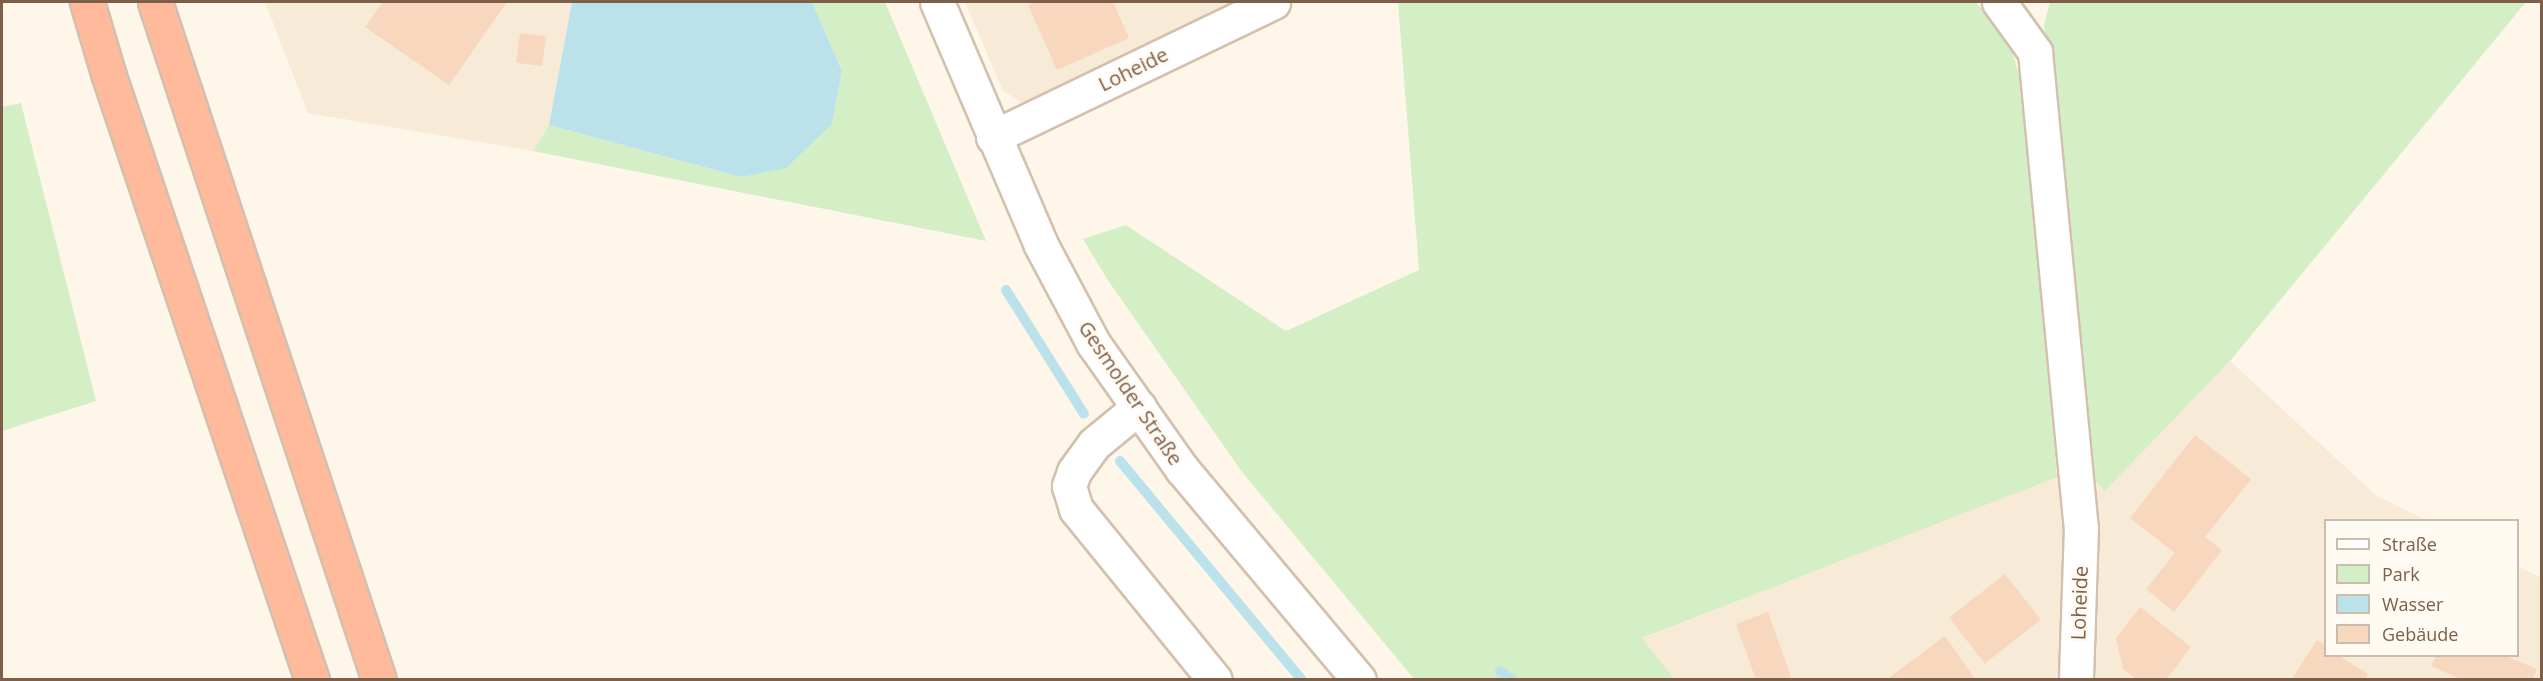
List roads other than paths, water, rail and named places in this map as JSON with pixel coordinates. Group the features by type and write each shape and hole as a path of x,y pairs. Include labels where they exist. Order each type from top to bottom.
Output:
{"highway":[{"path":"87,2 108,73 312,680"},
{"path":"155,2 380,680"}],"street":[{"name":"Gesmolder Straße","path":"937,2 1041,245 1093,343 1182,469 1359,680"},
{"name":"Loheide","path":"993,137 1273,2"},
{"name":"Loheide","path":"1999,2 2035,52 2081,527 2076,680"},
{"path":"1139,407 1094,444 1074,472 1069,486 1076,509 1215,680"}],"water":[{"path":"572,2 812,2 842,71 832,124 786,168 741,177 549,125"}],"waterway":[{"path":"1006,290 1084,414"},
{"path":"1120,461 1302,680"},
{"path":"1500,671 1512,680"}]}
